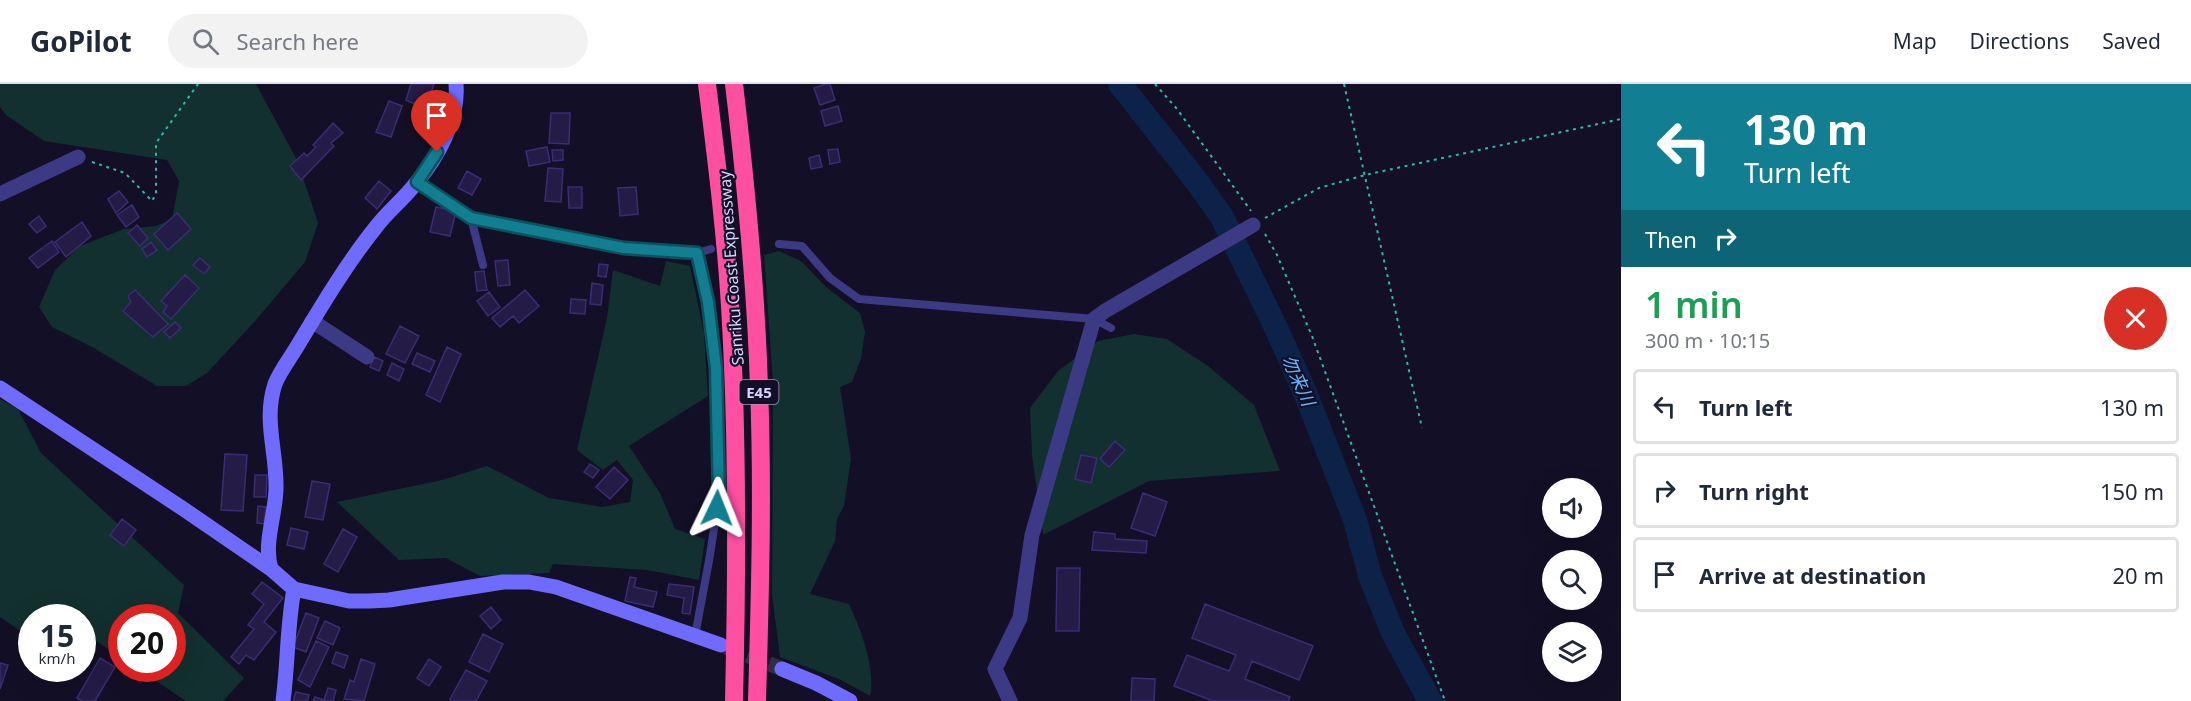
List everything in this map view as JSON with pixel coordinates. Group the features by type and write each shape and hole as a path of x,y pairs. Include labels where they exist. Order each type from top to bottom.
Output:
{"highway":[{"path":"698,84 717,162"},
{"name":"Sanriku Coast Expressway","path":"707,84 726,256 734,389 736,514 734,701"},
{"name":"Sanriku Coast Expressway","path":"734,84 752,251 759,389 760,572 757,701"}],"street":[{"path":"271,569 268,557 276,489 269,427 270,408 276,383 312,321 376,226 417,182 437,152 452,120 456,84"},
{"path":"0,194 78,157"},
{"path":"1010,701 995,669 1020,618 1032,535 1094,319 1256,224"},
{"path":"312,321 367,357"},
{"path":"0,388 271,569 294,589 349,601 369,601 503,582 529,582 567,591 721,645"},
{"path":"283,701 290,610 294,589"},
{"path":"782,669 816,683 850,701"}],"lane":[{"path":"417,182 471,218 624,248 697,253 711,249"},
{"path":"471,218 483,264"},
{"path":"779,244 802,246 830,278 859,298 1094,319 1111,328"},
{"path":"694,637 719,495 716,368 708,302 697,253"}],"path":[{"path":"78,157 124,173 152,201 156,194 156,143 198,84"},
{"path":"1155,84 1177,109 1277,255 1312,336 1445,701"},
{"path":"1344,84 1422,428"},
{"path":"1256,224 1304,194 1319,188 1621,119"}],"green space":[{"path":"0,84 256,84 297,160 318,223 305,262 207,373 186,386 157,386 94,348 52,327 39,307 55,270 80,246 124,229 156,226 172,219 179,181 167,160 44,141 6,115 0,107"},
{"path":"779,251 801,261 826,287 860,313 865,332 861,359 852,382 840,387 851,459 844,506 837,519 835,541 810,594 849,604 869,661 870,696 839,679 780,657 772,595 773,382 764,255"},
{"path":"666,261 690,266 704,333 708,396 629,446 660,493 675,529 705,539 699,580 647,570 553,564 549,573 480,576 446,558 399,560 337,502 442,480 487,466 549,498 602,507 630,502 633,480 617,460 603,470 577,450 607,318 613,270 660,286"},
{"path":"1134,334 1167,339 1208,366 1254,405 1280,471 1149,481 1043,535 1032,455 1030,408 1058,371 1098,341"},
{"path":"0,399 18,409 41,453 184,585 180,604 108,604 108,649 96,641 96,604 18,604 18,629 0,617"},
{"path":"186,621 244,678 223,701 186,701 158,682 186,682"}],"building":[{"path":"411,84 434,84 423,115 415,111 417,105 406,100"},
{"path":"830,84 835,100 820,105 814,88"},
{"path":"389,101 402,106 391,137 376,132"},
{"path":"838,106 842,121 825,126 821,111"},
{"path":"551,113 570,113 569,144 549,143"},
{"path":"333,123 343,133 331,143 334,146 301,180 290,166 304,153 307,156 316,147 313,145"},
{"path":"547,147 550,162 529,166 526,151"},
{"path":"838,149 840,162 830,164 828,150"},
{"path":"552,150 563,150 563,160 553,161"},
{"path":"819,155 822,167 811,169 809,158"},
{"path":"548,168 563,169 561,202 545,201"},
{"path":"467,171 481,179 472,195 458,188"},
{"path":"379,181 391,191 377,209 365,198"},
{"path":"568,187 582,187 582,208 569,208"},
{"path":"636,187 638,214 620,216 618,188"},
{"path":"119,191 128,202 116,213 108,199"},
{"path":"132,205 139,217 126,227 117,215"},
{"path":"436,207 456,211 450,236 430,232"},
{"path":"177,213 191,229 168,250 154,234"},
{"path":"39,216 46,226 37,233 29,224"},
{"path":"82,222 91,236 66,257 55,242"},
{"path":"137,225 148,238 140,246 128,233"},
{"path":"52,241 59,252 38,268 29,258"},
{"path":"151,242 157,250 147,257 142,249"},
{"path":"200,258 210,267 204,274 193,265"},
{"path":"508,260 510,285 498,286 495,261"},
{"path":"599,264 608,265 606,277 598,276"},
{"path":"484,271 487,290 477,291 475,272"},
{"path":"185,275 199,288 171,319 163,312 167,306 161,301"},
{"path":"592,283 603,285 601,305 590,304"},
{"path":"135,290 168,324 153,337 123,311 131,302 128,296"},
{"path":"525,290 539,306 519,323 513,316 500,327 492,318"},
{"path":"489,292 500,307 488,316 477,301"},
{"path":"571,299 586,300 585,314 570,313"},
{"path":"175,322 181,328 170,338 164,332"},
{"path":"400,326 419,336 405,363 386,354"},
{"path":"447,347 461,354 440,402 426,395"},
{"path":"417,353 435,361 430,372 412,364"},
{"path":"374,357 383,361 379,371 370,367"},
{"path":"392,363 404,369 399,381 387,375"},
{"path":"1115,441 1125,450 1109,467 1100,459"},
{"path":"225,454 247,455 243,511 221,510"},
{"path":"1081,455 1097,458 1091,483 1075,479"},
{"path":"590,464 599,470 593,478 584,472"},
{"path":"614,467 628,480 610,499 596,487"},
{"path":"255,475 267,475 266,497 254,497"},
{"path":"312,481 330,484 323,520 305,517"},
{"path":"1143,493 1167,502 1155,536 1131,528"},
{"path":"258,506 266,507 264,524 257,523"},
{"path":"122,519 136,530 124,546 110,535"},
{"path":"291,528 308,532 304,549 287,545"},
{"path":"343,529 357,537 338,572 324,564"},
{"path":"1094,532 1115,534 1115,539 1147,541 1146,553 1092,550"},
{"path":"1057,568 1080,568 1079,631 1056,631"},
{"path":"630,577 636,578 634,587 657,592 653,607 625,601"},
{"path":"262,582 283,598 264,622 276,632 254,660 246,655 239,664 231,657 254,629 248,625 264,604 252,594"},
{"path":"669,584 694,587 690,614 682,613 684,598 667,595"},
{"path":"1205,604 1313,646 1299,680 1252,661 1245,679 1290,697 1288,701 1213,701 1174,686 1187,655 1229,671 1236,655 1192,638"},
{"path":"491,607 501,620 491,629 480,616"},
{"path":"306,613 319,618 306,652 293,647"},
{"path":"325,621 340,628 333,645 317,638"},
{"path":"483,634 503,644 489,672 469,662"},
{"path":"316,641 329,647 310,687 298,680"},
{"path":"336,652 348,656 344,668 332,663"},
{"path":"100,658 108,663 108,679 95,701 82,701 77,698 86,682 96,682 96,665"},
{"path":"361,659 375,664 364,701 344,699 350,680 354,682"},
{"path":"429,659 441,667 429,686 417,678"},
{"path":"0,663 8,665 0,689"},
{"path":"466,670 487,681 476,701 452,701 450,699"},
{"path":"1132,678 1155,679 1154,701 1131,701"},
{"path":"328,688 336,690 333,701 313,701 315,697 324,700"},
{"path":"296,692 309,695 307,701 293,701"}],"waterway":[{"name":"勿来川","path":"1120,84 1222,217 1306,395 1355,520 1370,576 1393,633 1430,701"}],"tunnel":[{"path":"726,647 782,669"}],"route":[{"path":"437,152 417,182 471,218 624,248 697,253 708,302 716,368 719,495 717,508"}]}
